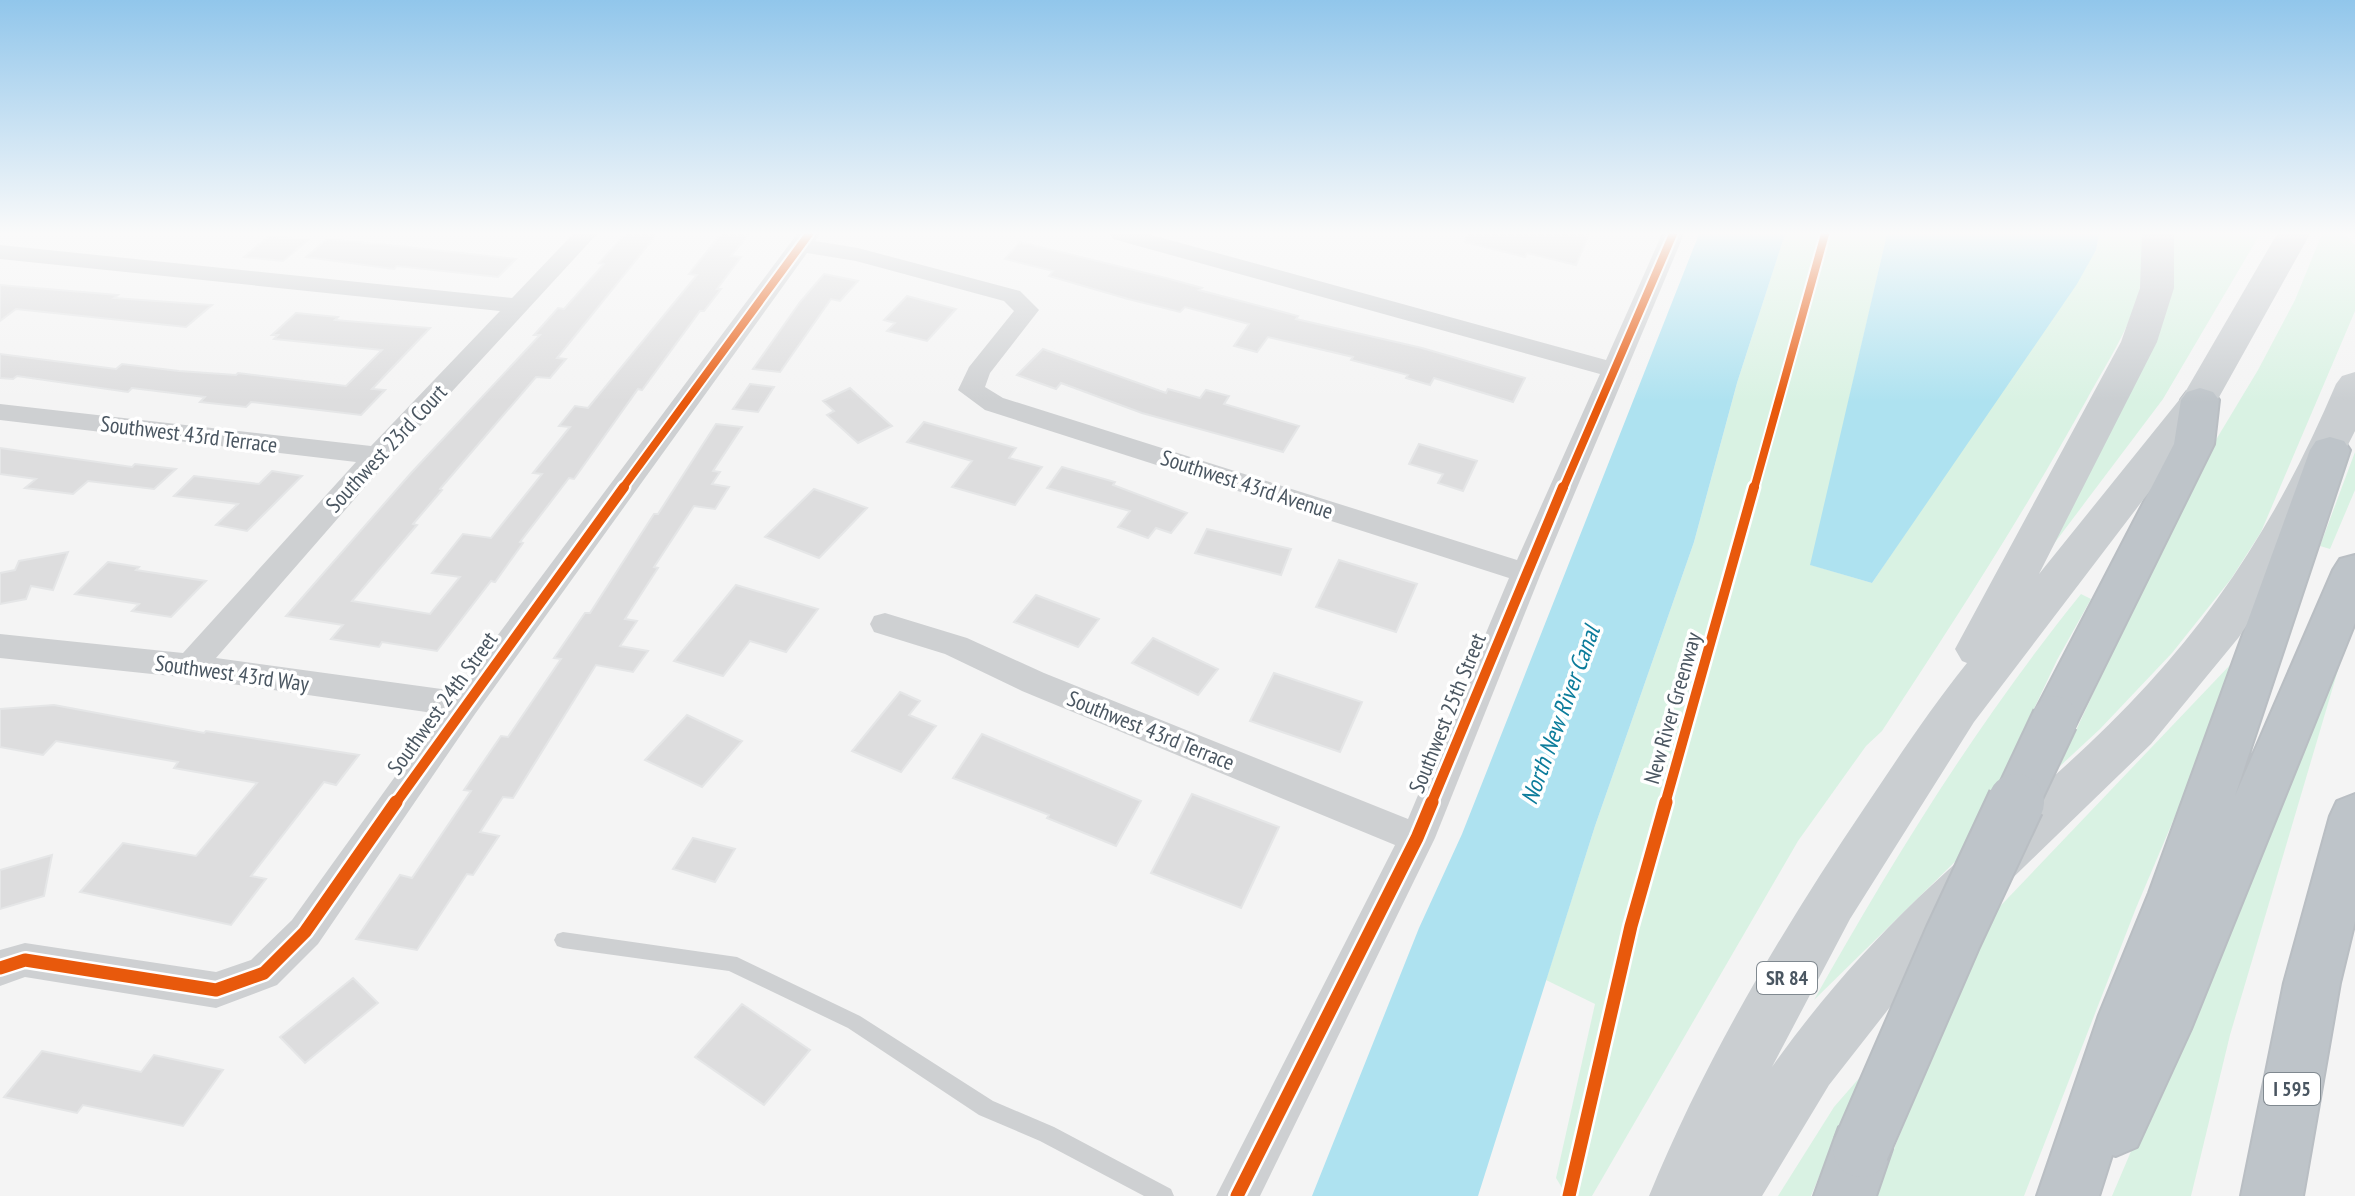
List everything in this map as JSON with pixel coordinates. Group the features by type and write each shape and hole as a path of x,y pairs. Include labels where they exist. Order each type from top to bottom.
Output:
{"highway":[{"path":"1853,1172 1953,937 2055,719 2194,444 2200,400"},
{"path":"2068,1196 2128,1015 2176,893 2330,450"},
{"path":"2083,1196 2162,1029 2355,570"},
{"name":"I 595","path":"2272,1196 2312,983 2355,816"}],"main road":[{"path":"1915,771 2139,342 2156,290"},
{"name":"SR 84","path":"1680,1196 1718,1111 1782,987 1831,902 1915,771 2018,629 2200,400 2262,290"},
{"path":"1728,1196 1750,1152 1799,1076 1861,998 1908,945 2117,749 2207,648 2276,551 2330,450 2355,384"}],"street":[{"path":"362,290 517,306"},
{"name":"Southwest 23rd Court","path":"190,666 377,456 533,290"},
{"name":"Southwest 24th Street","path":"0,968 25,960 216,990 264,973 305,932 464,705 768,290"},
{"name":"Southwest 43rd Avenue","path":"989,290 1012,296 1027,310 978,372 971,390 994,404 1526,573"},
{"path":"1323,290 1613,370"},
{"name":"Southwest 25th Street","path":"1237,1196 1417,838 1526,573 1648,290"},
{"name":"Southwest 43rd Terrace","path":"0,412 377,456"},
{"name":"Southwest 43rd Terrace","path":"885,624 956,646 1033,682 1417,838"},
{"name":"Southwest 43rd Way","path":"0,646 190,666 464,705"}],"lane":[{"path":"563,940 731,963 854,1022 986,1108 1047,1134 1164,1196"}],"green space":[{"path":"1767,290 1874,290 1811,565 1872,583 2069,290 2140,290 2120,340 2039,484 1882,731 1866,746 1798,841 1592,1196 1567,1196 1556,1178 1595,1004 1546,980 1595,826 1694,542 1737,383"},
{"path":"2146,290 2227,290 2163,399 2053,545"},
{"path":"2299,290 2355,290 2355,311 2261,532 2231,579 2172,653 2059,767 2193,478 2258,370"},
{"path":"2355,452 2355,490 2330,549 2320,546"},
{"path":"2081,594 2091,599 2057,660 1968,849 1814,1000 1939,791 2007,691"},
{"path":"2334,650 2343,653 2230,1035 2191,1196 2112,1196 2207,973"},
{"path":"2231,664 2238,668 2136,908 2024,1196 1875,1196 1986,921"},
{"path":"1861,1076 1811,1196 1778,1196 1834,1107"}],"water":[{"name":"North New River Canal","path":"1677,290 1767,290 1737,383 1694,542 1595,826 1478,1196 1312,1196 1419,928 1462,834"},
{"path":"1874,290 2073,290 1872,583 1810,565"}],"building":[{"path":"0,290 57,290 118,295 114,298 212,305 186,327 16,309 0,321"},
{"path":"581,290 612,290 557,358 566,359 550,378 536,377 440,489 413,524 417,525 352,601 430,614 460,577 432,573 463,534 491,538 542,474 533,473 570,427 559,426 575,406 588,408 685,290 720,290 704,311 700,311 642,390 638,389 574,479 569,478 520,542 523,543 495,582 491,581 437,651 382,642 379,647 331,639 343,625 286,616 412,472 540,335 534,335 558,308 564,309"},
{"path":"810,290 850,290 840,301 831,299 780,372 753,369"},
{"path":"1096,290 1199,290 1298,316 1296,319 1422,348 1525,378 1513,402 1434,378 1430,385 1406,378 1408,375 1351,360 1353,357 1268,337 1257,352 1234,346 1249,324 1185,307 1180,312"},
{"path":"907,296 956,309 927,341 887,331 895,323 884,320"},
{"path":"296,313 338,317 335,320 430,328 372,389 385,390 361,415 251,402 246,407 200,402 205,397 132,388 128,392 17,376 13,379 0,378 0,354 116,369 122,364 346,386 382,350 274,339 278,335 272,335"},
{"path":"1043,349 1166,393 1168,389 1200,398 1206,390 1229,396 1224,404 1299,426 1283,452 1142,413 1061,383 1056,389 1017,375"},
{"path":"750,384 774,387 758,412 733,409"},
{"path":"850,388 892,426 858,443 827,415 834,411 823,401"},
{"path":"924,422 1016,448 1009,458 1042,467 1015,505 952,487 972,461 907,442"},
{"path":"716,424 742,427 713,471 720,472 712,484 729,487 715,509 694,506 625,619 637,621 620,646 648,651 633,672 596,665 513,798 503,797 480,832 499,836 473,875 467,874 417,950 356,939 400,875 412,878 471,791 464,790 501,736 508,737 561,659 554,658 585,613 590,613"},
{"path":"1419,444 1477,461 1463,491 1438,483 1443,474 1409,464"},
{"path":"0,448 132,467 135,464 176,469 154,489 88,481 73,494 25,488 36,479 0,474"},
{"path":"1062,467 1115,482 1113,485 1187,513 1171,533 1156,528 1148,538 1118,527 1130,511 1047,488"},
{"path":"272,471 302,476 247,531 216,525 238,504 174,496 194,476 259,484"},
{"path":"814,489 867,508 819,558 765,537"},
{"path":"1207,529 1291,549 1281,575 1195,553"},
{"path":"68,552 53,590 31,586 26,599 0,604 0,573 15,570 19,561"},
{"path":"1339,560 1417,584 1396,632 1316,607"},
{"path":"108,562 139,567 136,570 206,581 171,617 132,611 139,604 75,594"},
{"path":"736,585 818,609 786,652 750,641 723,676 674,661"},
{"path":"1036,595 1099,619 1078,647 1014,622"},
{"path":"1153,638 1218,669 1198,695 1132,663"},
{"path":"1274,673 1362,702 1340,752 1250,721"},
{"path":"900,692 920,701 909,715 936,726 901,772 852,751"},
{"path":"54,705 204,733 359,755 336,785 324,782 251,876 266,879 231,925 80,892 123,843 196,856 257,783 174,768 178,762 56,741 43,755 0,747 0,709"},
{"path":"687,715 742,741 702,787 645,760"},
{"path":"982,734 1141,801 1116,846 1047,818 1049,815 953,778"},
{"path":"1192,794 1279,827 1241,908 1151,873"},
{"path":"693,838 735,849 715,882 673,869"},
{"path":"52,855 44,896 0,909 0,870"},
{"path":"353,978 378,1003 305,1063 280,1037"},
{"path":"742,1004 810,1050 764,1105 695,1057"},
{"path":"42,1051 141,1072 154,1055 223,1070 183,1126 83,1105 77,1113 4,1097"}],"cycle path":[{"path":"0,968 25,960 216,990 264,973 305,932 464,705 768,290"},
{"path":"1237,1196 1417,838 1526,573 1649,290"},
{"name":"New River Greenway","path":"1569,1196 1631,926 1809,290"}]}
